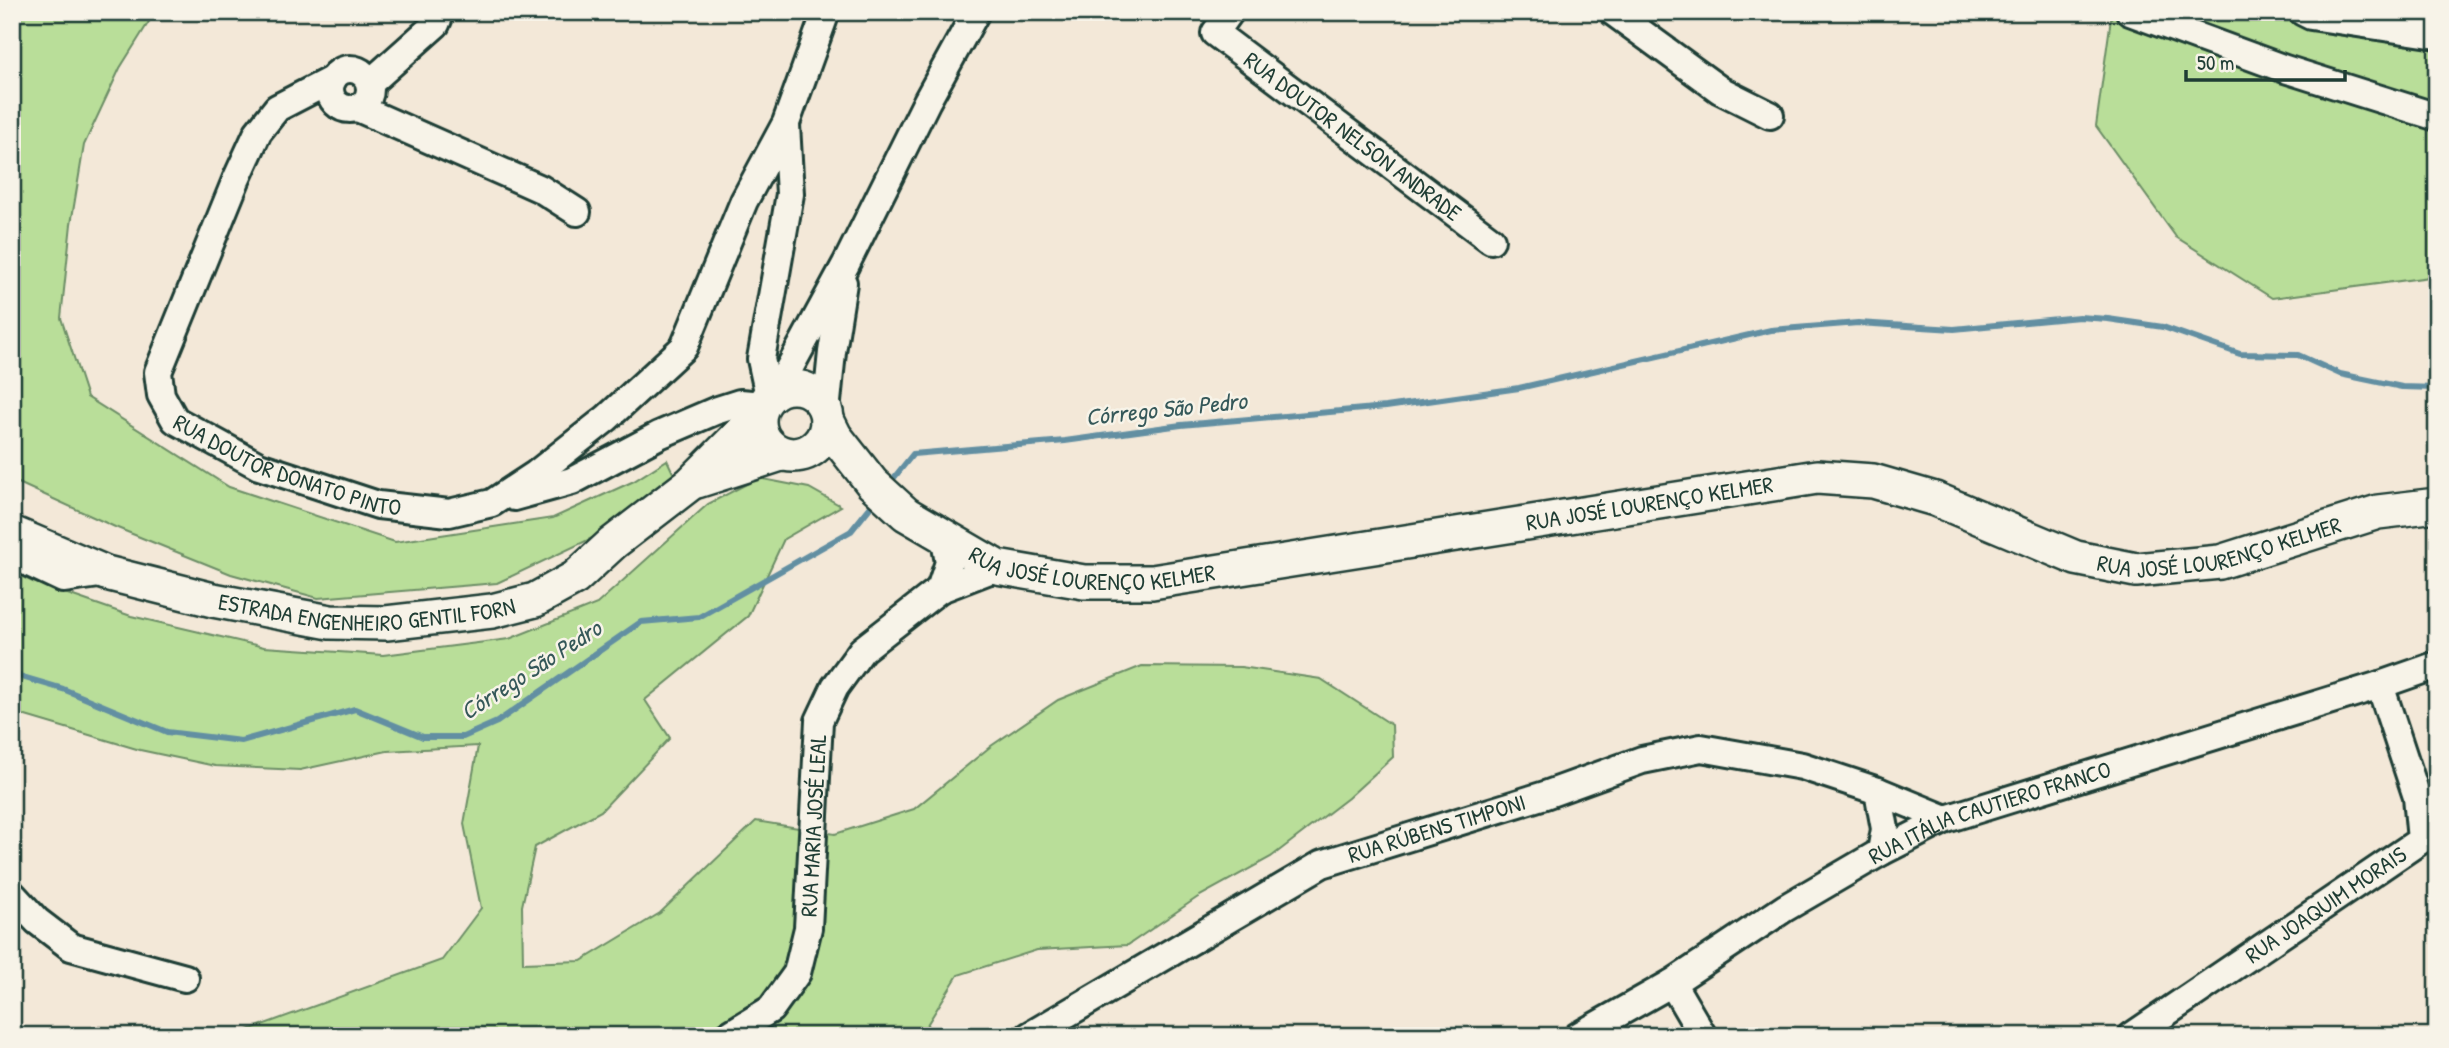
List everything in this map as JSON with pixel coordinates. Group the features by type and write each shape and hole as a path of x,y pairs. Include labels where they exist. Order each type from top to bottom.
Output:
{"main road":[{"path":"790,386 813,392 821,401 827,416 821,441 792,454 770,447 759,428 767,402 790,386"},
{"name":"ESTRADA ENGENHEIRO GENTIL FORN","path":"12,533 106,573 213,600 330,622 386,623 492,611 535,600 575,578 613,543 691,483 767,402"},
{"name":"RUA JOSÉ LOURENÇO KELMER","path":"827,416 835,436 872,484 906,514 997,567 1084,582 1152,582 1817,477 1873,481 1935,499 2076,558 2136,570 2220,562 2378,512 2437,505"},
{"name":"ESTRADA ENGENHEIRO GENTIL FORN","path":"691,483 792,454"},
{"name":"RUA JOSÉ LOURENÇO KELMER","path":"792,454 872,484"}],"street":[{"name":"RUA DOUTOR DONATO PINTO","path":"441,12 436,24 349,88 277,108 258,132 158,372 161,395 175,420 259,466 378,505 449,513 572,481 659,435 715,411 740,403 767,402 761,359 790,194 786,123"},
{"name":"RUA DOUTOR DONATO PINTO","path":"492,503 536,474 607,418 684,347 744,201 786,123 826,12"},
{"name":"ESTRADA ENGENHEIRO GENTIL FORN","path":"767,402 846,264 927,102 976,12"},
{"path":"1614,12 1720,90 1769,115"},
{"path":"2130,12 2285,69 2437,117"},
{"path":"2310,13 2437,35"},
{"name":"RUA DOUTOR NELSON ANDRADE","path":"1222,22 1491,240"},
{"path":"349,88 541,189 577,212"},
{"name":"ESTRADA ENGENHEIRO GENTIL FORN","path":"827,416 832,352 846,264"},
{"path":"940,589 949,562 944,536"},
{"path":"12,555 63,579 106,573"},
{"name":"RUA MARIA JOSÉ LEAL","path":"727,1036 771,1009 797,973 808,928 819,721 835,687 862,650 940,589 997,567"},
{"name":"RUA ITÁLIA CAUTIERO FRANCO","path":"1578,1036 1672,983 1785,908 1881,852 1946,819 2437,665"},
{"name":"RUA JOAQUIM MORAIS","path":"2132,1036 2429,840 2380,685"},
{"name":"RUA RÚBENS TIMPONI","path":"1029,1036 1322,864 1545,794 1642,760 1701,748 1802,766 1878,791 1946,819"},
{"path":"1878,791 1885,829 1881,852"},
{"path":"12,894 37,920 71,947 185,978"},
{"path":"1672,983 1703,1036"}],"green space":[{"path":"12,12 155,12 120,68 84,145 71,224 61,318 87,397 229,487 395,542 553,518 634,481 667,460 676,479 605,532 497,583 318,598 231,574 115,527 12,480"},
{"path":"2120,12 2437,12 2437,276 2272,298 2176,237 2096,126 2111,18"},
{"path":"758,478 809,488 841,506 784,539 748,616 645,700 670,738 601,811 535,847 522,906 523,963 581,961 660,913 756,821 835,834 914,809 991,746 1058,700 1142,666 1241,667 1321,679 1392,725 1393,757 1348,798 1271,857 1198,897 1128,945 1037,950 958,975 920,1036 244,1036 248,1030 442,960 481,908 464,824 478,746 387,751 300,770 215,766 140,750 12,712 12,572 131,616 264,647 383,655 509,639 597,604 708,504"}],"waterway":[{"name":"Córrego São Pedro","path":"889,484 913,454 1065,441 1181,425 1386,407 1519,388 1771,330 1858,323 1954,329 2079,317 2108,319 2163,327 2240,354 2298,355 2340,374 2402,387 2437,388"},
{"name":"Córrego São Pedro","path":"12,674 63,689 167,732 241,741 355,709 423,737 463,737 497,722 641,622 699,617 851,531 876,500"}]}
